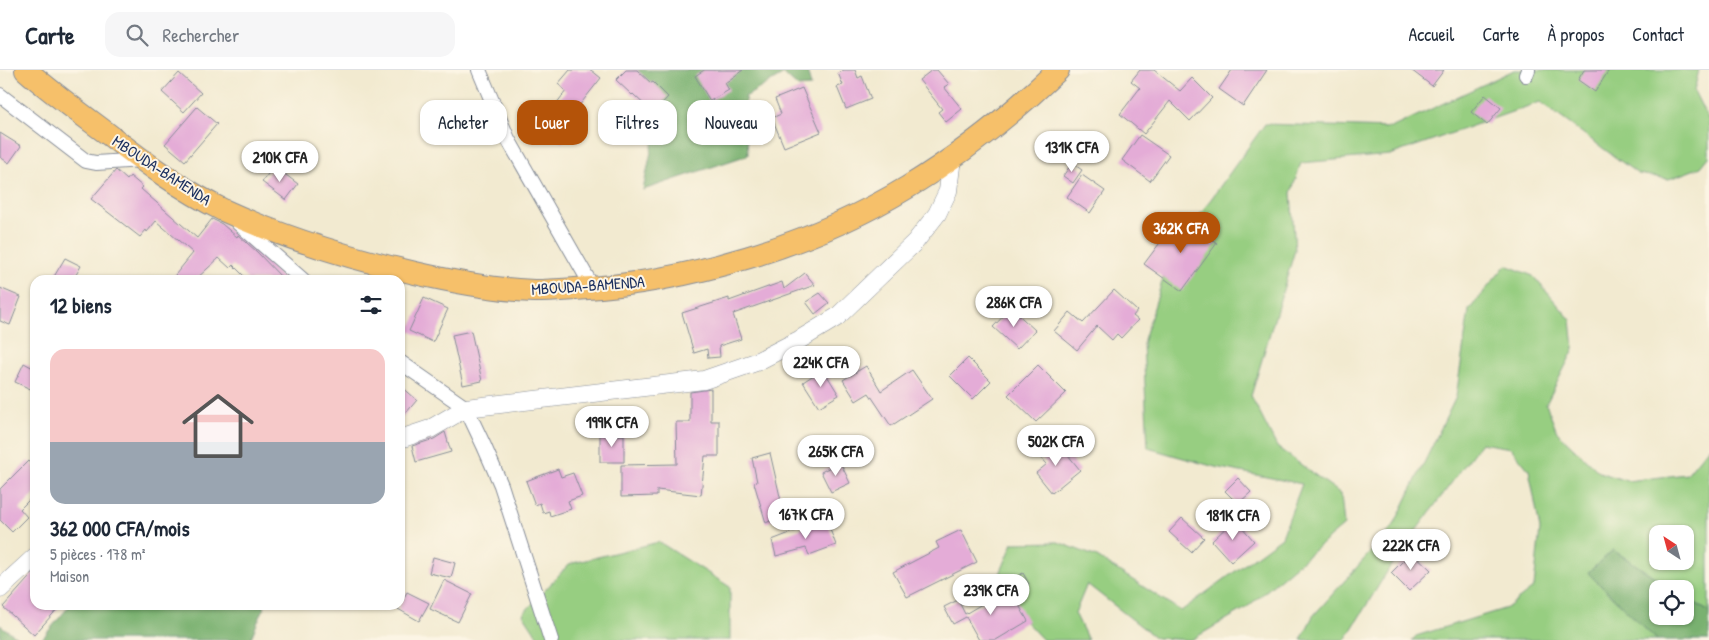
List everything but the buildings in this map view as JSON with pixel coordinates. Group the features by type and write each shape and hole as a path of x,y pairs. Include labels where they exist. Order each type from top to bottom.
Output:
{"highway":[{"name":"MBOUDA-BAMENDA","path":"26,70 142,160 178,185 223,210 298,240 360,260 470,286 535,291 593,288 656,280 721,265 844,222 906,188 952,158 1025,101 1058,70"}],"street":[{"path":"479,70 508,139 593,288"},
{"path":"0,95 86,161 96,163 142,160"},
{"path":"405,437 430,429 466,408 704,380 756,362 799,340 837,317 915,242 938,214 948,191 952,158"},
{"path":"223,210 297,275"},
{"path":"405,365 466,408 501,485 551,640"},
{"path":"0,589 30,562"}],"green space":[{"path":"633,70 807,70 811,86 798,87 784,74 745,97 745,100 687,100 687,145 747,145 748,155 643,190 652,145 677,145 677,100 651,100"},
{"path":"1514,70 1699,70 1694,91 1709,121 1709,157 1701,167 1669,179 1638,174 1540,102 1390,155 1301,163 1291,193 1295,250 1251,396 1277,447 1341,494 1344,525 1246,608 1191,640 1156,638 1087,584 1075,613 1088,640 1043,640 994,588 1013,543 1058,542 1097,557 1181,611 1282,537 1302,484 1215,467 1148,448 1143,343 1170,256 1265,124 1391,128"},
{"path":"1506,265 1533,276 1571,320 1574,349 1546,404 1557,432 1599,472 1627,481 1687,474 1709,447 1709,612 1694,602 1694,580 1659,580 1613,550 1588,573 1657,640 1412,640 1416,636 1507,608 1534,587 1540,529 1529,470 1511,448 1481,443 1395,559 1345,640 1301,640 1313,616 1393,527 1456,397 1469,310"},
{"path":"659,542 730,587 730,640 540,640 523,614 569,564"},
{"path":"1613,550 1659,580 1649,580 1649,625 1694,625 1694,602 1709,612 1709,640 1657,640 1588,573"},
{"path":"66,610 263,610 250,640 41,640"},
{"path":"0,625 21,640 0,640"}]}
